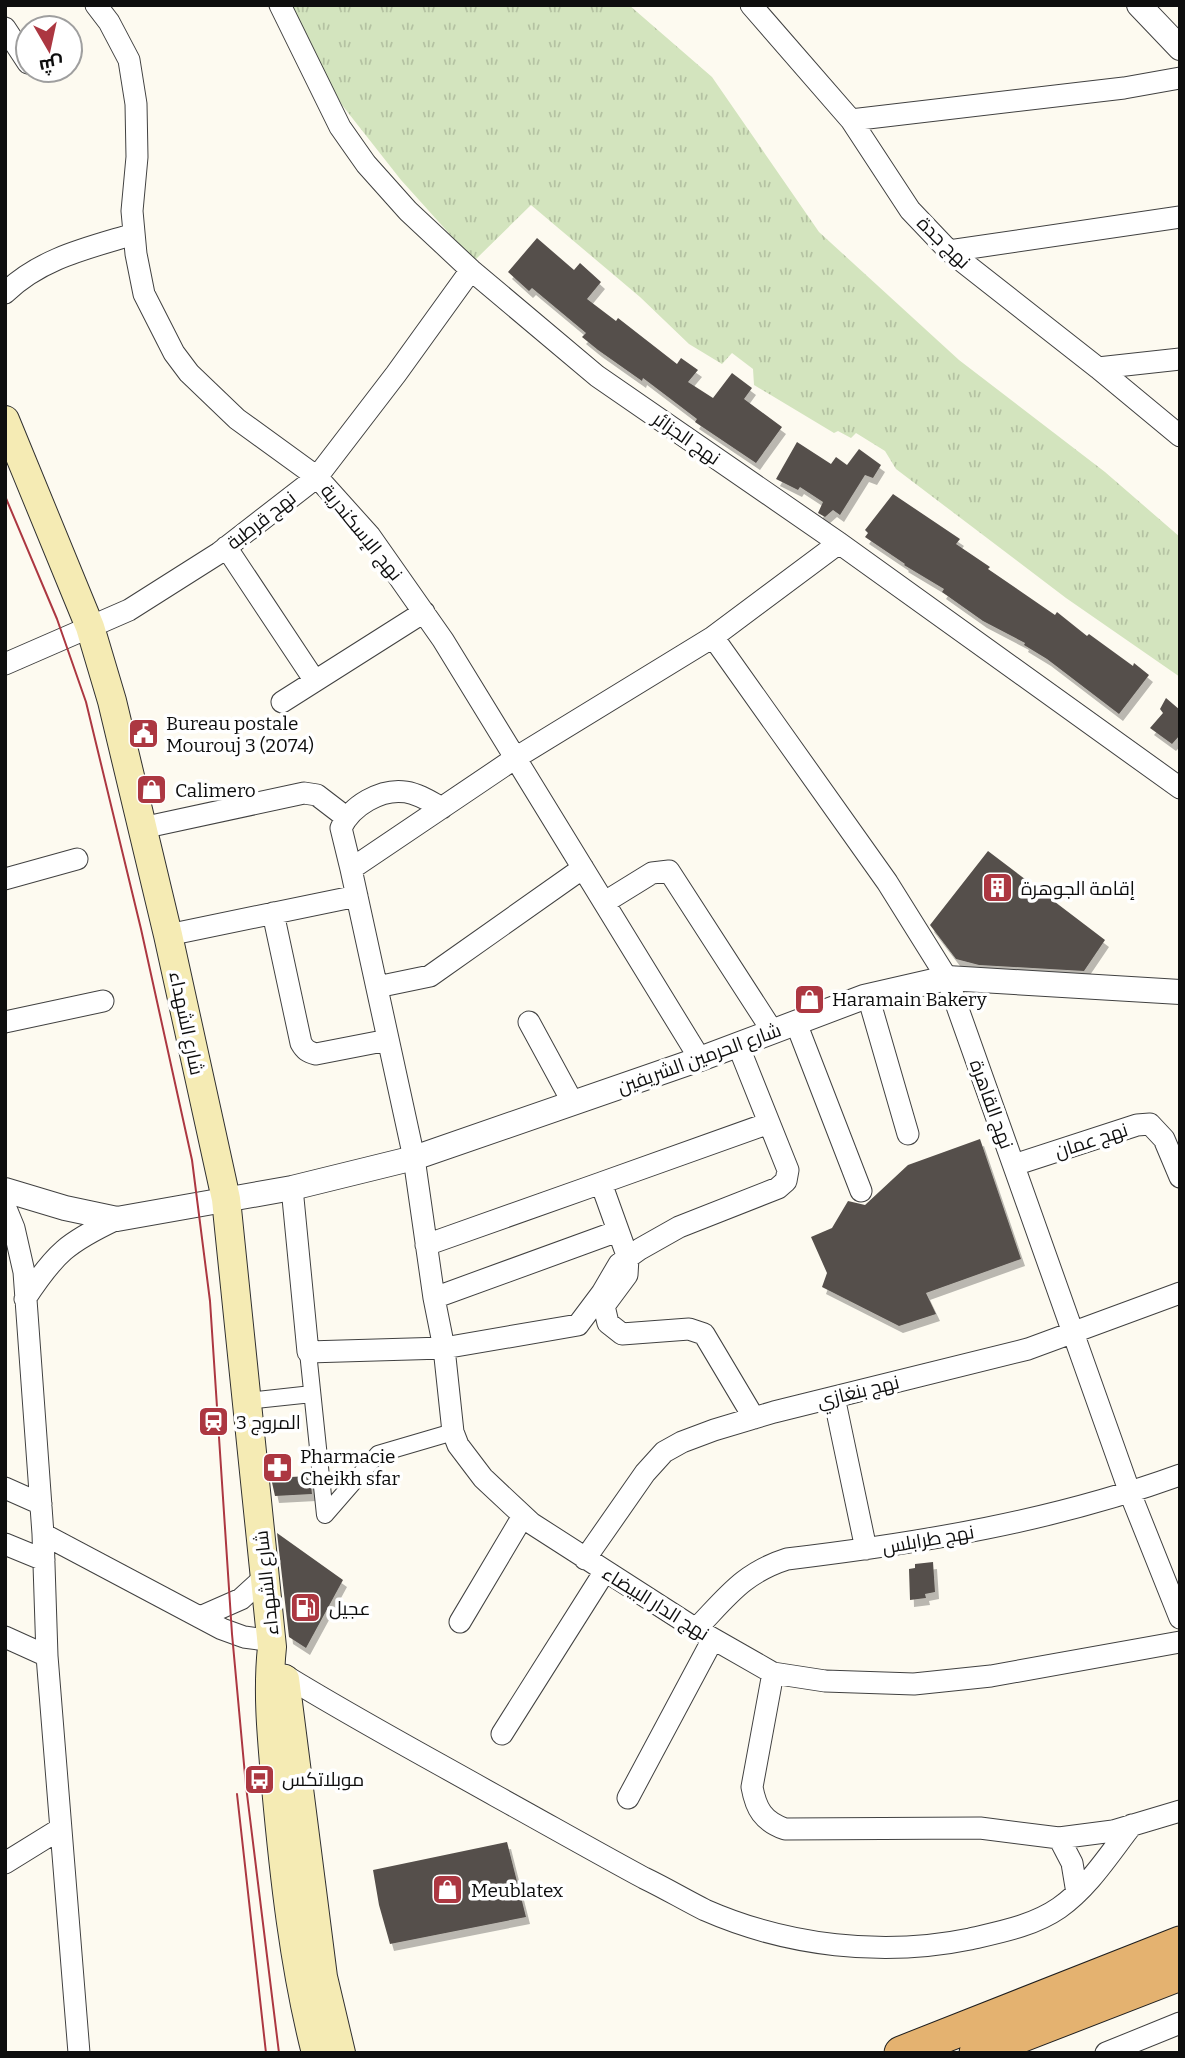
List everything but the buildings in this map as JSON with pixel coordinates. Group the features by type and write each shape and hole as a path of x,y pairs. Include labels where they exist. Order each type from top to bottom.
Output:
{"highway":[{"path":"901,2053 1180,1943"},
{"path":"976,2053 1180,1974"}],"main road":[{"name":"شارع الشهداء","path":"5,420 90,628 112,701 168,935 226,1199 272,1644 323,1977 341,2053"},
{"name":"شارع الشهداء","path":"277,1676 281,1846 297,1956 316,2053"}],"street":[{"name":"نهج الإسكندرية","path":"96,5 109,22 129,60 136,104 137,157 132,211 134,234 144,294 174,354 189,373 237,419 317,477 370,536 424,612 517,757 700,1059"},
{"name":"نهج الجزائر","path":"280,5 323,95 366,164 408,211 471,270 597,376 839,543 1180,788"},
{"name":"نهج جدة","path":"751,5 851,120 911,210 949,251 1180,436"},
{"path":"1139,5 1180,48"},
{"path":"851,120 1111,90 1180,78"},
{"path":"949,251 1180,217"},
{"path":"5,293 31,272 53,259 134,234"},
{"name":"نهج قرطبة","path":"90,628 129,610 226,547 317,477 471,270"},
{"path":"1098,368 1180,359"},
{"path":"351,869 517,757 713,637 839,543"},
{"path":"226,547 315,681"},
{"path":"282,702 424,612"},
{"path":"5,664 90,628"},
{"name":"نهج القاهرة","path":"713,637 887,882 947,978 1130,1493 1180,1618"},
{"path":"142,828 304,793 317,795 347,818 365,802 384,794 398,792 409,792 442,807"},
{"name":"نهج الدار البيضاء","path":"347,818 341,828 414,1158 444,1348 453,1432 457,1445 483,1478 523,1516 585,1559 704,1634 773,1673 825,1681 915,1684 990,1676 1179,1647"},
{"path":"5,879 77,859"},
{"path":"377,987 430,976 583,868"},
{"path":"605,902 652,873 669,871 773,1032"},
{"path":"168,935 357,896"},
{"path":"273,913 304,1048 316,1054 388,1040"},
{"name":"شارع الحرمين الشريفين","path":"117,1219 292,1188 414,1158 700,1059 868,996 947,978 1180,992"},
{"path":"868,996 908,1134"},
{"path":"5,1022 103,1001"},
{"path":"530,1022 573,1103"},
{"path":"796,1023 861,1191"},
{"path":"308,1352 444,1348 578,1325 603,1293 619,1264 679,1227 778,1188 786,1181 788,1170 738,1045"},
{"path":"426,1245 769,1123"},
{"name":"نهج عمان","path":"1014,1165 1137,1125 1150,1124 1174,1146 1180,1177"},
{"path":"601,1183 628,1258 628,1275 604,1307 608,1323 622,1334 689,1329 704,1334 754,1418"},
{"path":"292,1188 325,1515 378,1454 453,1432"},
{"path":"5,1190 65,1209 117,1219"},
{"path":"5,1206 21,1251 24,1272 43,1534 47,1656 79,2053"},
{"path":"25,1299 51,1261 67,1246 117,1219"},
{"path":"434,1297 618,1231"},
{"name":"نهج بنغازي","path":"585,1559 645,1473 664,1452 682,1442 754,1418 1006,1355 1180,1293"},
{"path":"247,1401 312,1394"},
{"path":"834,1397 866,1549"},
{"name":"نهج طرابلس","path":"628,1798 704,1634 744,1578 787,1559 942,1538 1037,1518 1130,1493 1180,1475"},
{"path":"5,1488 41,1504"},
{"path":"460,1622 523,1516"},
{"path":"43,1534 232,1634 272,1644"},
{"path":"5,1544 44,1560"},
{"path":"502,1734 605,1571"},
{"path":"200,1618 241,1599 265,1577"},
{"path":"5,1637 47,1656"},
{"path":"773,1673 752,1787 757,1807 771,1824 785,1829 980,1828 1059,1838 1113,1831 1180,1811"},
{"path":"277,1676 705,1910 778,1934 864,1948 905,1948 947,1944 1022,1926 1060,1908 1077,1893 1132,1825"},
{"path":"5,1863 60,1829"},
{"path":"1059,1838 1072,1863 1077,1893"},
{"path":"1106,2053 1180,2023"}],"green space":[{"path":"287,5 629,5 712,77 819,232 959,360 1105,472 1180,537 1180,677 1066,598 896,469 885,451 856,433 851,438 838,431 834,433 754,385 753,369 732,353 722,364 689,344 640,297 531,205 474,261 401,180 342,105"}],"tram line":[{"path":"5,496 57,619 86,702 141,929 192,1160 210,1301 232,1634 246,1786 279,2053"},
{"path":"237,1794 266,2053"}],"place":[{"name":"Bureau postale Mourouj 3 (2074)","path":"143,734"},
{"name":"Calimero","path":"152,790"},
{"name":"إقامة الجوهرة","path":"998,888"},
{"name":"Haramain Bakery","path":"809,999"},
{"name":"المروج 3","path":"213,1422"},
{"name":"Pharmacie Cheikh sfar","path":"277,1467"},
{"name":"عجيل","path":"306,1608"},
{"name":"موبلاتكس","path":"259,1779"},
{"name":"Meublatex","path":"448,1890"}]}
